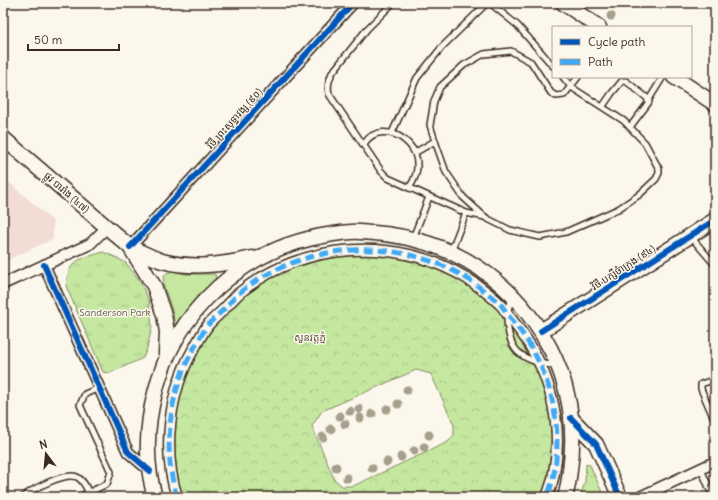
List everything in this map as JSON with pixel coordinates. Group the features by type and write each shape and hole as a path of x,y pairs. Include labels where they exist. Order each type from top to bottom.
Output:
{"main road":[{"path":"563,3 598,26"},
{"path":"676,78 715,104"},
{"name":"ផ្លូវ បារាំង (៤៧)","path":"3,138 130,247 162,261 195,266 228,264 265,255"},
{"name":"វិថី បក្សីចំាក្រុង (៩៤)","path":"541,331 715,220"},
{"path":"153,496 148,448 152,403 158,380 166,359 183,327 206,298 234,274 265,255 307,239 351,232 391,234 413,238 451,252 479,267 514,296 541,331 558,365 566,388 572,418 573,449 568,490 565,497"},
{"name":"ផ្លូវ បារាំង (៤៧)","path":"130,247 154,286 164,316 167,332 166,359"},
{"path":"572,418 596,444 620,497"}],"street":[{"name":"វិថី ព្រះសុទ្ធាវង្ស (៩០)","path":"130,247 353,3"},
{"path":"3,284 90,244 107,227"},
{"path":"177,497 174,488 169,446 173,403 186,362 208,326 238,294 274,271 314,255 342,250 372,249 401,252 425,258 448,268 469,280 502,306 527,339 541,364 550,392 556,419 557,446 554,473 547,497"},
{"path":"44,265 128,452 150,471"},
{"path":"640,497 715,462"}],"lane":[{"path":"393,3 366,29 332,73 328,81 329,94 381,171 388,178 429,197 466,213 486,218 510,230 540,237 566,232 618,210 639,195 656,179 659,173 659,169 645,143 624,121 603,106 571,87 564,78"},
{"path":"392,133 417,78 442,47 489,3 517,25 552,65"},
{"path":"486,218 463,197 446,172 435,141 430,125 434,101 440,87 464,64 484,54 510,51 531,62 551,93 556,96 564,95 577,78"},
{"path":"630,127 648,103 662,78"},
{"path":"603,106 619,84 624,81 648,101"},
{"path":"364,144 367,139 376,134 387,132 392,133 409,143 416,152 418,163 414,182 409,188"},
{"path":"416,152 435,141"},
{"path":"413,238 429,197"},
{"path":"451,252 466,213"},
{"path":"690,236 715,265"},
{"path":"514,296 507,308 507,323 514,348 533,361 541,364 558,365"},
{"path":"715,383 713,380 704,382 701,384 701,389 715,421"},
{"path":"79,497 89,495 107,484 111,472 80,405 85,394 99,388"},
{"path":"701,469 714,497"},
{"path":"22,497 29,492 63,476 78,477 84,484 89,495"}],"shaded area":[{"path":"3,177 53,221 53,239 3,262"}],"green space":[{"name":"Sanderson Park","path":"103,252 126,263 140,281 149,301 152,327 143,358 110,373 103,372 66,286 67,277 73,265 82,259"},
{"name":"សួនវត្ដភ្នំ","path":"343,252 401,254 447,270 500,308 526,340 548,392 555,446 545,497 179,497 171,445 175,403 188,363 210,327 239,296 275,273","holes":["416,370 431,374 454,425 454,435 448,442 353,486 342,486 334,479 312,426 322,411"]},
{"path":"173,271 185,274 215,274 216,278 196,298 175,325 173,313 163,284 164,276"},
{"path":"586,464 590,465 604,497 580,497 585,482"}],"marked path":[{"path":"177,497 172,479 169,441 173,403 185,366 206,328 238,294 264,276 291,263 321,254 351,250 381,250 411,255 440,265 468,279 502,306 527,340 536,357 551,394 555,413 557,453 553,479 547,497"}],"cycle path":[{"path":"130,247 353,3"},
{"path":"541,331 715,220"},
{"path":"44,265 128,452 150,471"},
{"path":"571,418 596,444 620,497"}]}
